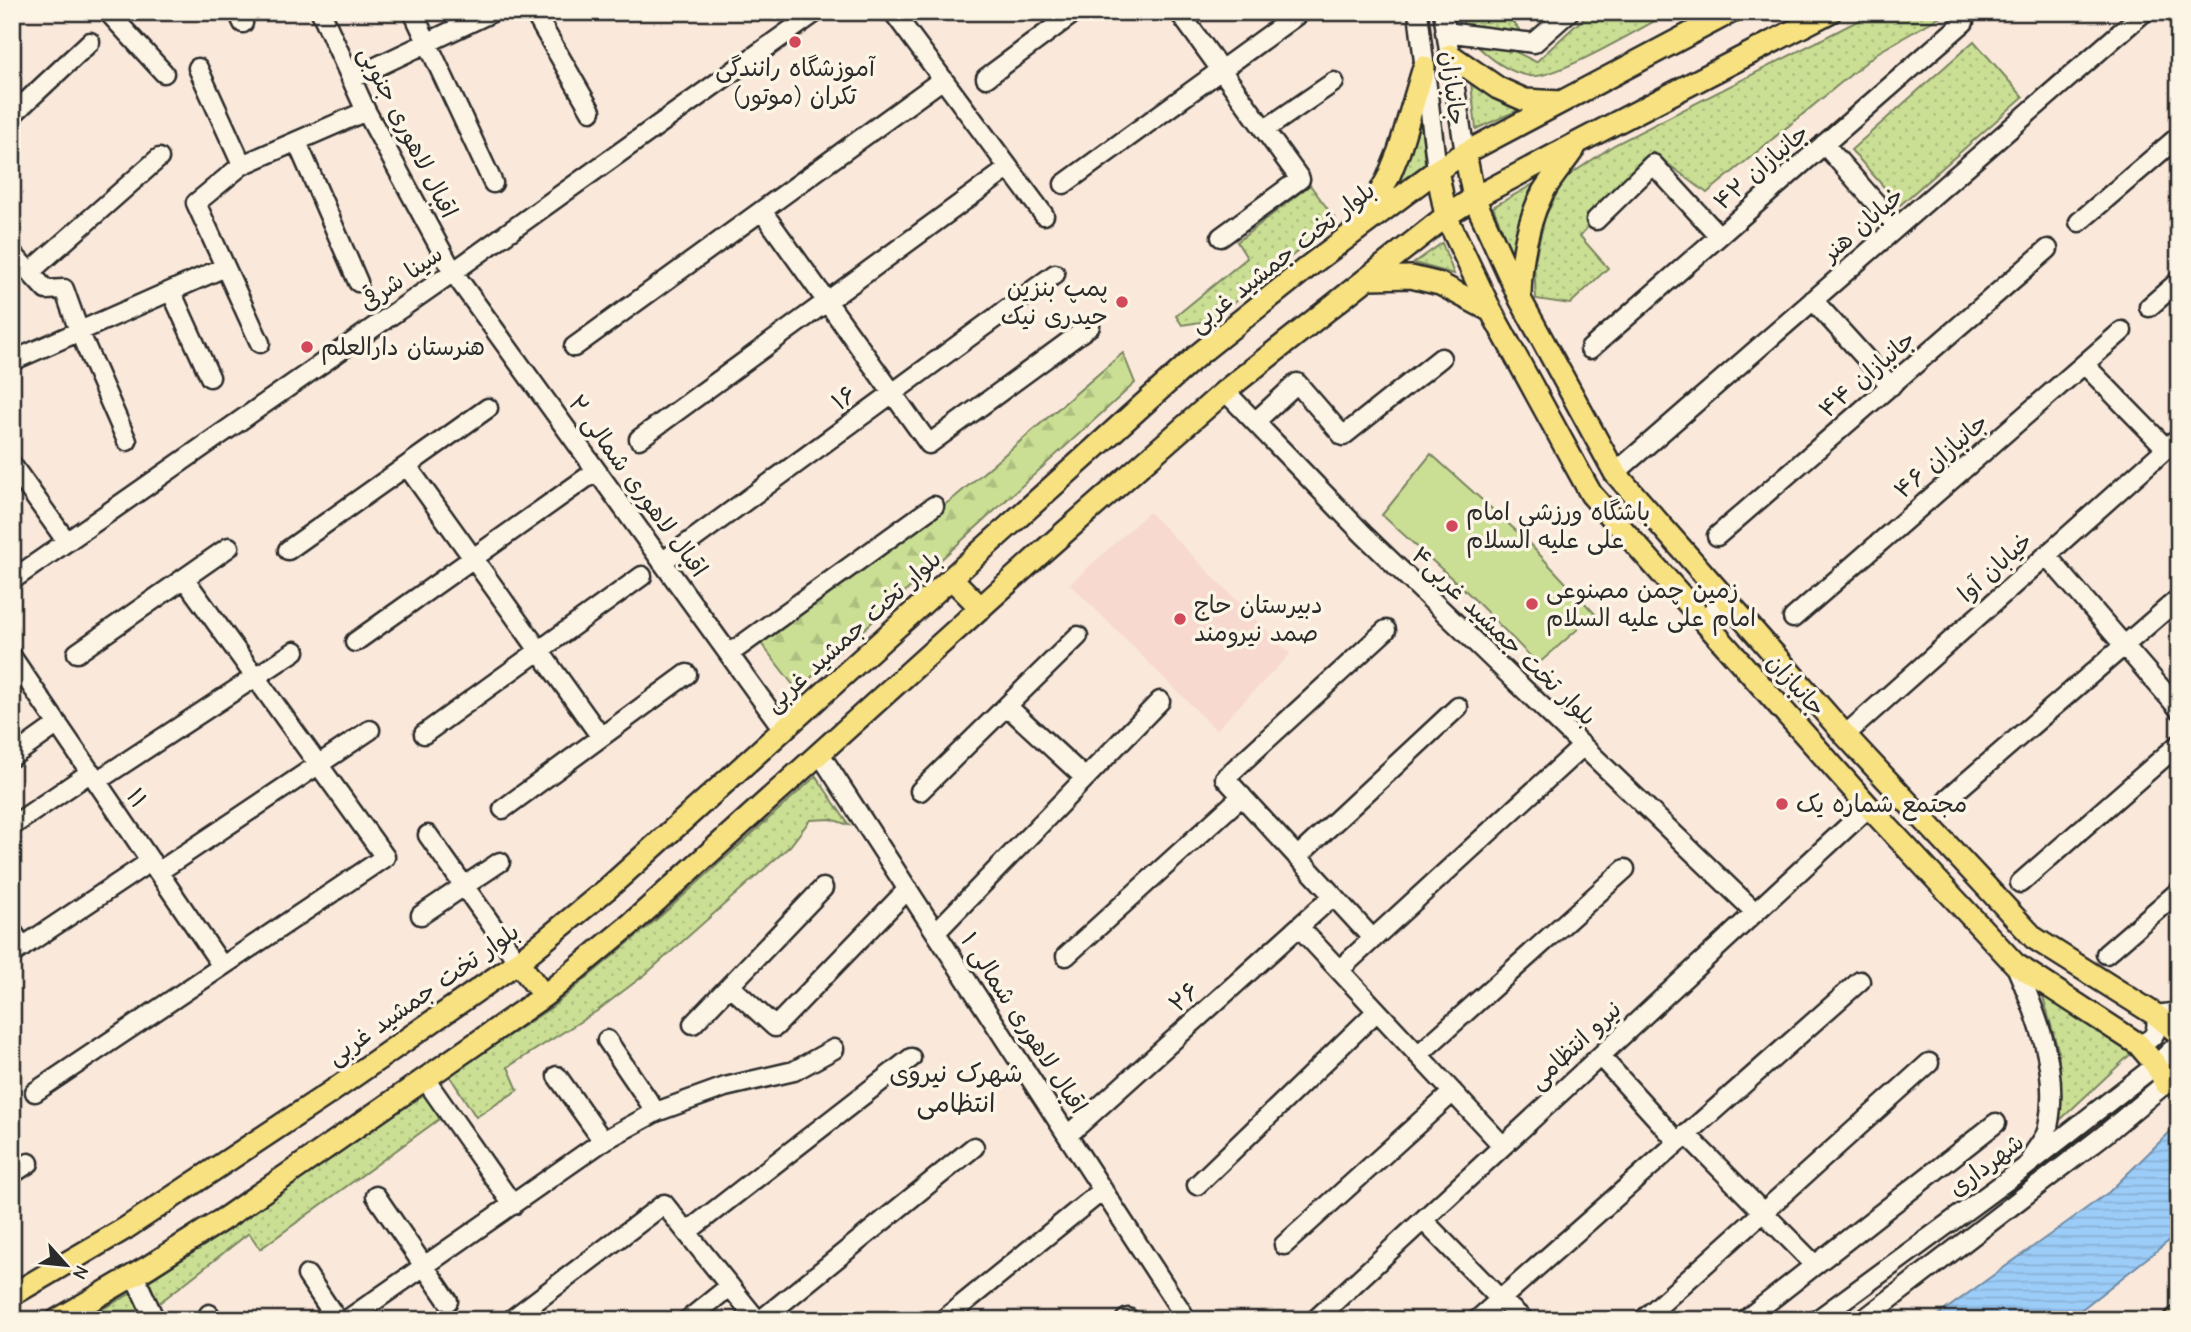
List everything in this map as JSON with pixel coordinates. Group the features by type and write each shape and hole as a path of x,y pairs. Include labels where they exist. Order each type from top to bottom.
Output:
{"main road":[{"name":"بلوار تخت جمشید غربی","path":"12,1295 201,1180 518,962 607,889 1199,354 1361,226 1437,170 1465,153 1731,12"},
{"path":"57,1320 228,1216 544,996 632,923 1225,391 1446,215 1579,142 1830,12"},
{"path":"1450,55 1490,82 1525,100 1561,102"},
{"path":"1361,226 1388,178 1399,151 1424,66"},
{"path":"1520,299 1521,264 1530,226 1544,192 1579,142"},
{"name":"جانبازان","path":"1465,153 1474,198 1520,299 1615,473 1845,735 2034,938 2156,1015 2179,1034"},
{"name":"جانبازان","path":"1437,170 1446,215 1491,312 1591,494 1869,807 2015,964 2138,1044 2167,1074"},
{"path":"1370,278 1411,277 1440,284 1491,312"},
{"path":"951,578 981,608"},
{"path":"518,962 544,996"}],"street":[{"path":"108,12 164,73"},
{"name":"اقبال لاهوری جنوبی","path":"321,12 366,111 453,272"},
{"path":"413,12 493,183"},
{"path":"351,79 492,12"},
{"path":"534,12 591,111"},
{"name":"سینا شرقی","path":"12,580 453,272 816,12"},
{"path":"892,12 1044,215"},
{"path":"986,78 1075,12"},
{"path":"1179,12 1300,179 1221,237"},
{"path":"1064,184 1301,12"},
{"name":"جانبازان","path":"1418,12 1437,170"},
{"name":"جانبازان","path":"1443,12 1465,153"},
{"path":"1445,32 1534,43 1569,12"},
{"name":"خیابان هنر","path":"1615,473 2144,12"},
{"name":"۴۲ جانبازان","path":"1590,349 1964,22"},
{"path":"12,115 90,43"},
{"path":"198,68 242,166"},
{"path":"574,347 943,79"},
{"path":"1264,130 1334,82"},
{"path":"260,343 195,203 242,166 366,111"},
{"path":"2079,222 2179,135"},
{"path":"297,142 358,282"},
{"path":"1824,144 1897,227"},
{"path":"30,272 159,158"},
{"path":"1596,220 1653,164 1719,236"},
{"path":"639,439 1009,168"},
{"path":"762,211 929,444 1090,326"},
{"name":"۴۴ جانبازان","path":"1717,536 2048,249"},
{"path":"12,253 46,290 64,289 79,331 127,440"},
{"path":"12,361 225,267"},
{"name":"اقبال لاهوری شمالی ۲","path":"453,272 783,729"},
{"name":"۱۶","path":"662,562 1055,274"},
{"path":"2149,307 2179,281"},
{"path":"171,291 210,377"},
{"path":"1813,300 1891,386"},
{"name":"۴۶ جانبازان","path":"1793,618 2122,331"},
{"path":"1255,422 1297,383 1343,436 1441,358"},
{"path":"2084,364 2172,442"},
{"name":"بلوار تخت جمشید غربی۴","path":"1225,391 1363,534 1755,912"},
{"path":"288,550 488,408"},
{"name":"خیابان آوا","path":"1845,735 2172,442"},
{"path":"12,465 67,542"},
{"path":"407,466 601,737"},
{"path":"355,642 596,471"},
{"path":"729,654 934,506"},
{"path":"77,653 229,547"},
{"path":"2046,555 2179,709"},
{"path":"424,734 642,576"},
{"path":"34,1092 385,857 184,578"},
{"path":"1948,798 2179,597"},
{"path":"1703,620 1726,599"},
{"path":"1373,939 1225,778 1386,630"},
{"path":"920,791 1077,636"},
{"path":"12,826 295,651"},
{"name":"۱۱","path":"12,657 222,966"},
{"path":"503,809 687,674"},
{"path":"936,932 1160,701"},
{"path":"1007,706 1085,778"},
{"path":"1297,856 1458,707"},
{"path":"12,757 58,724"},
{"path":"12,931 18,951 370,730"},
{"path":"2020,883 2179,744"},
{"path":"1339,970 1583,747"},
{"name":"اقبال لاهوری شمالی ۱","path":"820,754 1187,1320"},
{"path":"1066,956 1242,796"},
{"name":"نیرو انتظامی","path":"1315,1320 1869,807"},
{"path":"428,835 518,962"},
{"path":"421,915 500,862"},
{"path":"1418,1055 1625,869"},
{"path":"693,1024 823,888"},
{"path":"730,986 775,1027 908,889"},
{"path":"2106,954 2179,891"},
{"name":"۲۶","path":"1068,1135 1333,896"},
{"path":"1299,927 1503,1146"},
{"path":"2015,964 2043,1032 2052,1081 2048,1130 2024,1168"},
{"path":"1477,1320 1860,981"},
{"path":"1197,1185 1377,1011"},
{"path":"2138,1044 2148,1042 2154,1036 2158,1027 2156,1015 2179,1012"},
{"path":"607,1040 656,1112"},
{"name":"شهرداری","path":"1863,1320 2105,1134 2167,1074 2179,1043"},
{"path":"347,1320 604,1141 656,1112 725,1087 794,1071 834,1049"},
{"path":"1600,1056 1814,1264"},
{"path":"687,1232 911,1058"},
{"path":"1643,1320 1929,1063"},
{"name":"شهرداری","path":"1817,1320 2024,1168 2167,1074"},
{"path":"557,1076 604,1141"},
{"path":"425,1079 513,1205"},
{"path":"1284,1245 1453,1092"},
{"path":"1745,1320 1996,1123"},
{"path":"511,1320 664,1204 759,1320 974,1147"},
{"path":"12,1174 29,1163"},
{"path":"943,1320 1103,1189"},
{"path":"376,1196 448,1301"},
{"path":"1424,1221 1524,1320"},
{"path":"134,1275 155,1320"},
{"path":"307,1275 337,1320"},
{"path":"688,1320 730,1286"}],"shaded area":[{"name":"دبیرستان حاج صمد نیرومند","path":"1149,512 1290,654 1216,730 1070,584"}],"green space":[{"path":"1463,12 1505,12 1522,33 1463,24"},
{"path":"1590,12 1671,12 1578,61 1542,75 1530,76 1507,68 1475,44 1502,45 1536,62"},
{"path":"1875,12 1948,12 1877,53 1707,193 1652,152 1580,236 1608,268 1570,304 1536,299 1534,264 1545,217 1564,179 1614,145"},
{"path":"1974,41 2023,97 1900,205 1851,150"},
{"path":"1471,83 1493,98 1523,108 1476,129"},
{"path":"1421,122 1425,164 1399,182"},
{"path":"1539,181 1513,257 1493,207"},
{"path":"1310,185 1336,220 1213,320 1182,325 1176,316 1247,258 1237,242"},
{"path":"1442,243 1454,274 1414,263"},
{"path":"1123,353 1135,383 804,684 794,686 760,642 955,497"},
{"path":"1431,454 1523,537 1595,614 1538,664 1468,593 1382,515"},
{"path":"816,776 849,825 831,819 810,820 790,846 647,973 597,1011 508,1067 518,1090 476,1117 449,1075 552,1007 663,914"},
{"path":"2042,993 2134,1051 2059,1121 2061,1089 2058,1050"},
{"path":"425,1093 442,1117 260,1249 249,1233 158,1304 149,1281"},
{"path":"137,1290 149,1320 82,1320"}],"water":[{"path":"2179,1123 2179,1233 2174,1237 2068,1320 1931,1320 2109,1192"}],"place":[{"name":"آموزشگاه رانندگی تکران (موتور)","path":"795,42"},
{"name":"پمپ بنزین حیدری نیک","path":"1122,302"},
{"name":"هنرستان دارالعلم","path":"307,347"},
{"name":"باشگاه ورزشی امام علی علیه السلام","path":"1452,526"},
{"name":"زمین چمن مصنوعی امام علی علیه السلام","path":"1532,604"},
{"name":"دبیرستان حاج صمد نیرومند","path":"1180,619"},
{"name":"مجتمع شماره یک","path":"1782,804"}],"district":[{"name":"شهرک نیروی انتظامی","path":"956,1089"}]}
